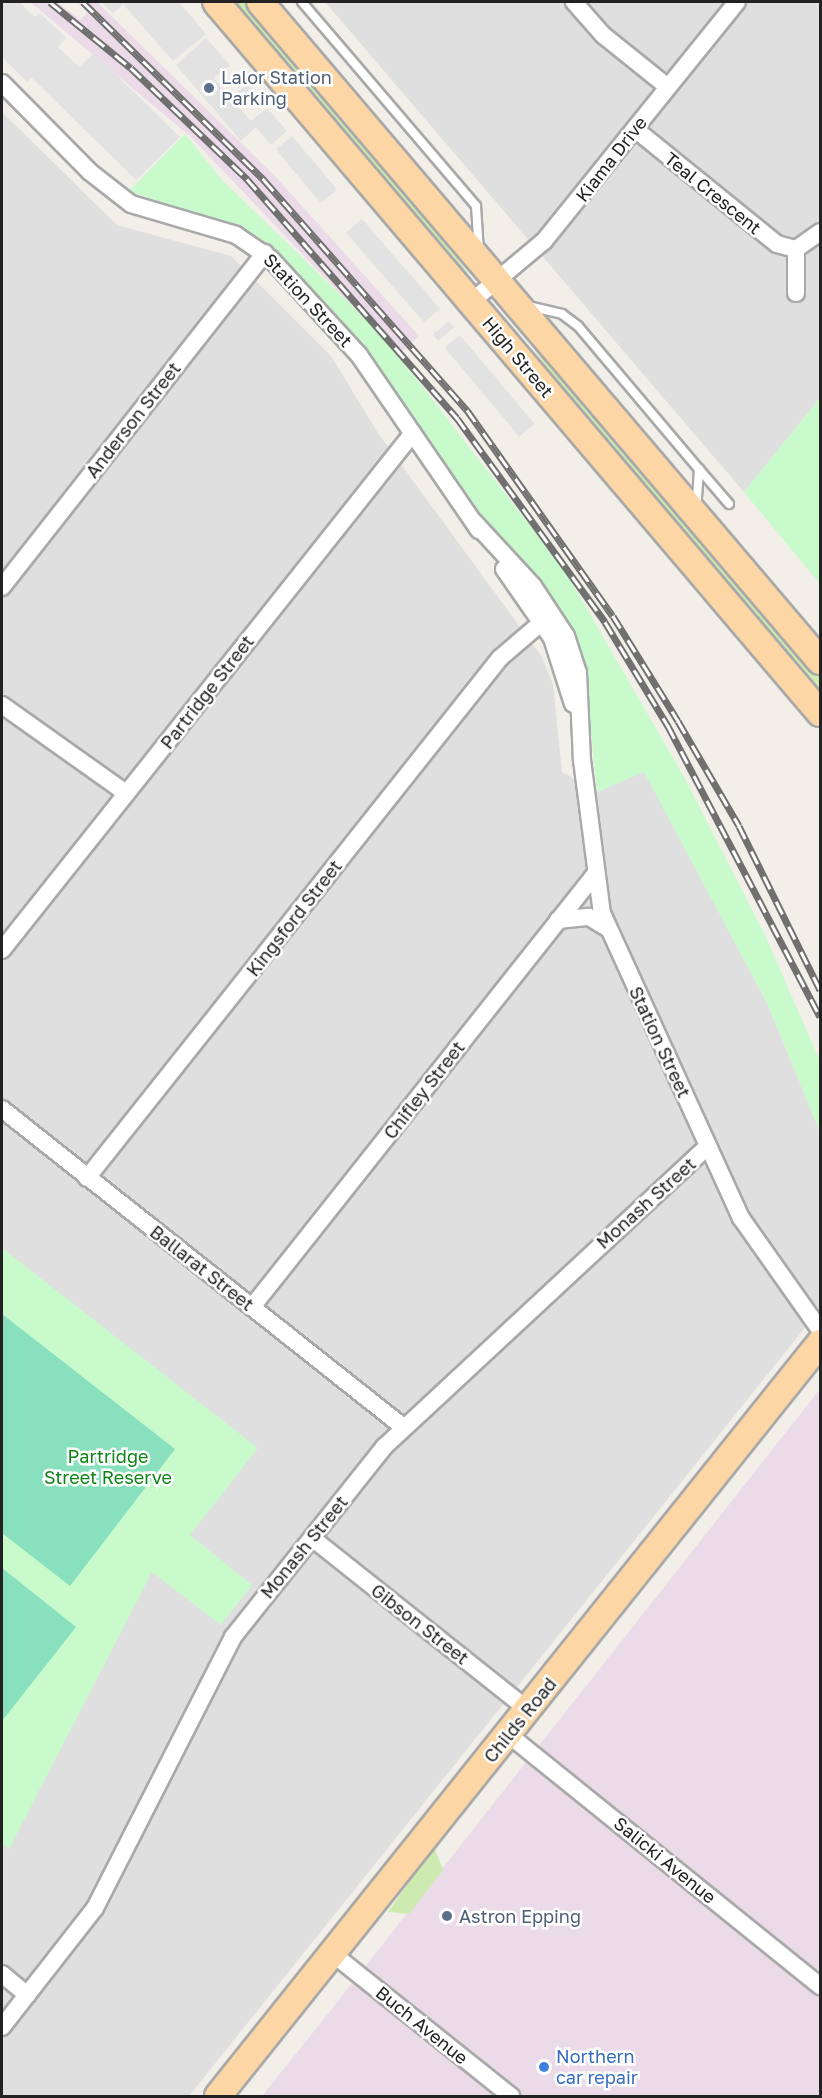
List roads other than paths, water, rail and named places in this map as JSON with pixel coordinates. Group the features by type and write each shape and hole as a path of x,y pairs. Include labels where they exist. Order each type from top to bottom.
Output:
{"main road":[{"name":"High Street","path":"216,2 820,712"},
{"name":"High Street","path":"260,2 820,661"},
{"name":"Childs Road","path":"218,2097 820,1343"}],"street":[{"path":"574,2 603,35 668,87"},
{"name":"Kiama Drive","path":"471,302 544,241 737,2"},
{"name":"Station Street","path":"2,83 90,172 131,204 224,231 265,253 359,355 474,522 544,617 578,673 579,726 596,873 609,929 750,1234 820,1330"},
{"name":"Teal Crescent","path":"635,129 777,244 796,249"},
{"path":"796,293 796,249 820,232"},
{"name":"Anderson Street","path":"2,587 265,253"},
{"name":"Partridge Street","path":"2,950 413,433"},
{"name":"Kingsford Street","path":"87,1178 500,658 544,617"},
{"path":"2,705 126,793"},
{"name":"Chifley Street","path":"252,1306 596,873"},
{"path":"558,920 589,917 609,929"},
{"name":"Ballarat Street","path":"2,1109 402,1426"},
{"name":"Monash Street","path":"2,2027 99,1901 233,1637 312,1538 402,1426 708,1146"},
{"name":"Gibson Street","path":"312,1538 528,1710"},
{"name":"Salicki Avenue","path":"508,1735 820,1986"},
{"name":"Buch Avenue","path":"333,1954 511,2097"},
{"path":"2,1974 27,1995"}],"lane":[{"path":"302,2 476,206 482,233 478,258"},
{"name":"High Street","path":"516,303 562,314 578,326 729,504"},
{"path":"696,515 699,469"}],"railway":[{"path":"50,2 131,68 247,179 457,418 605,622 668,726 820,1017"},
{"path":"83,2 264,180 467,410 613,616 678,721 739,826 820,990"}],"place":[{"name":"Lalor Station Parking","path":"209,88"},
{"name":"Astron Epping","path":"447,1916"},
{"name":"Northern car repair","path":"544,2067"}],"park label":[{"name":"Partridge Street Reserve","path":"108,1467"}]}
